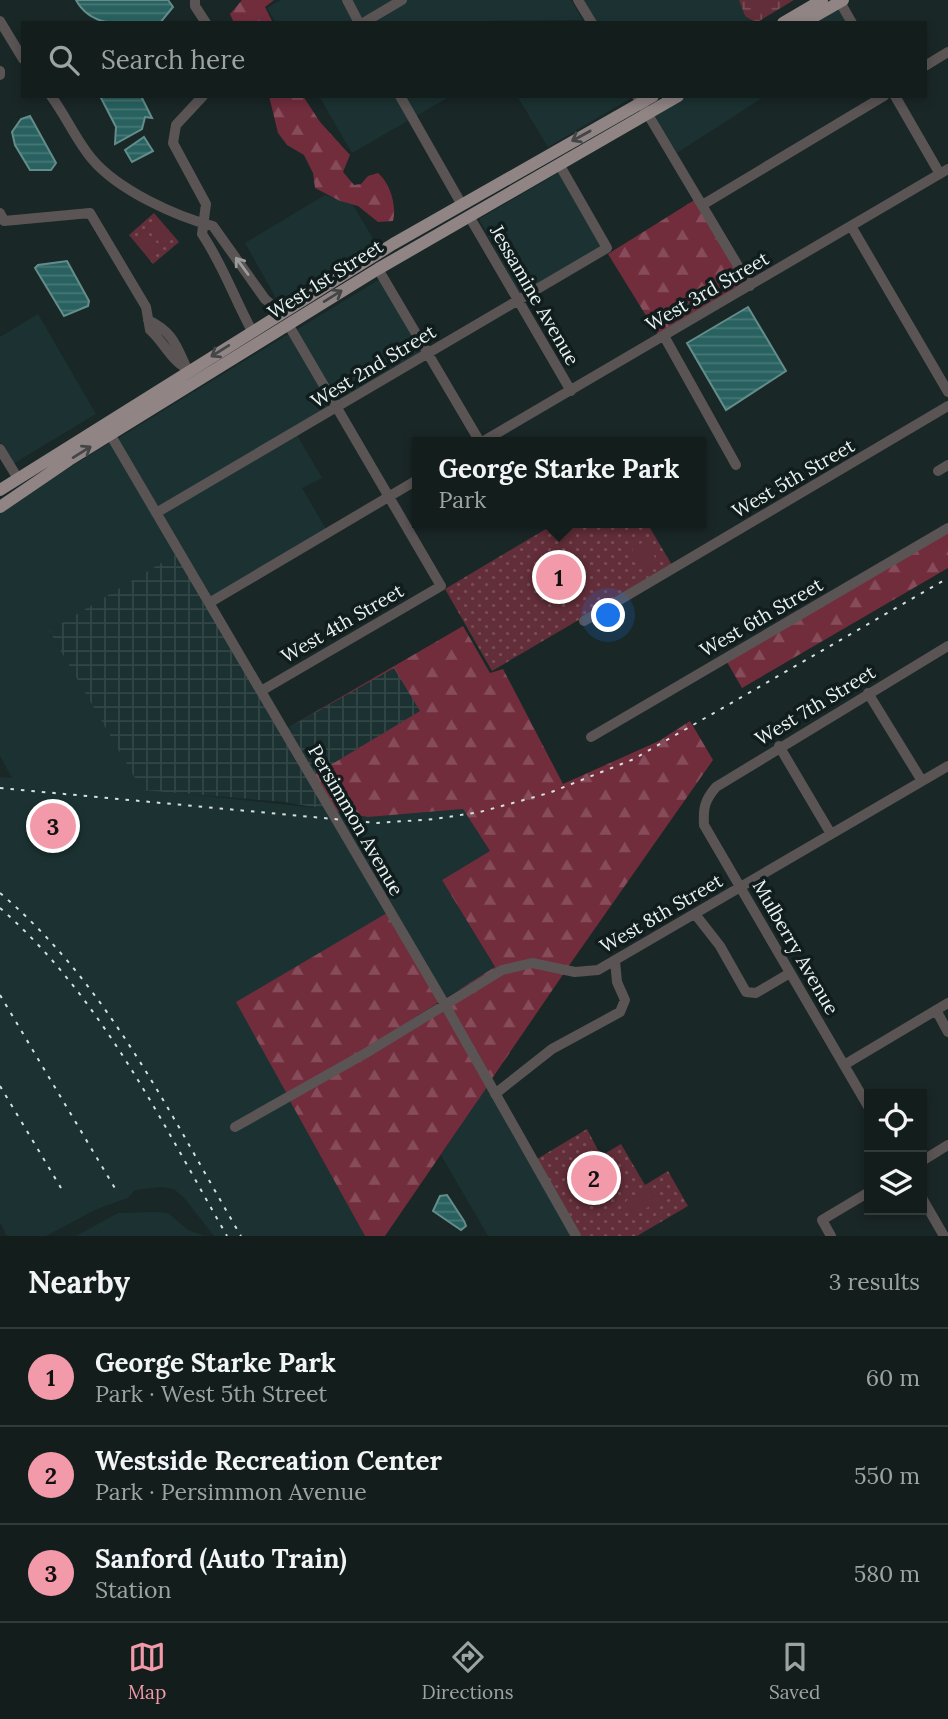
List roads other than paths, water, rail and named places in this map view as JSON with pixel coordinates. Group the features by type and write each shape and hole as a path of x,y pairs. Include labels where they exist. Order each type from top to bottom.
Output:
{"main road":[{"path":"786,21 822,0"},
{"path":"807,21 842,1"},
{"name":"West 1st Street","path":"0,490 17,477 107,428 285,318 305,304 310,295 492,187 645,102 667,98"},
{"name":"West 1st Street","path":"0,508 186,368 252,331 285,318 378,269 559,164 645,102"},
{"path":"469,216 473,206 492,187"},
{"path":"424,242 433,232 454,219 462,205"}],"street":[{"path":"195,0 195,6 205,21"},
{"path":"347,0 360,21"},
{"path":"365,21 402,0"},
{"path":"578,0 591,21"},
{"path":"842,1 851,21"},
{"path":"0,21 21,56"},
{"path":"927,65 948,52"},
{"path":"52,98 92,160 118,183 201,223 213,226 265,299 285,318 390,496"},
{"path":"201,98 176,125 173,143 206,204 201,223 202,234 221,262 252,331"},
{"path":"401,98 462,205"},
{"path":"704,204 881,98"},
{"path":"896,98 944,172"},
{"path":"645,102 750,286"},
{"name":"West 2nd Street","path":"156,513 607,248 559,164"},
{"name":"West 3rd Street","path":"490,437 944,172"},
{"path":"0,213 4,221 90,213 146,307 148,320 160,326 173,340 184,356 186,368"},
{"name":"Jessamine Avenue","path":"469,216 570,391"},
{"path":"851,226 948,392"},
{"path":"378,269 478,437"},
{"path":"664,336 736,464"},
{"name":"West 5th Street","path":"583,621 948,406"},
{"name":"Persimmon Avenue","path":"107,428 444,1003 576,1236"},
{"path":"0,449 17,477"},
{"path":"938,471 948,465"},
{"path":"209,603 412,483"},
{"name":"West 4th Street","path":"261,691 442,586 390,496"},
{"name":"West 6th Street","path":"591,737 948,528"},
{"name":"West 7th Street","path":"705,800 716,787 779,746 948,646"},
{"path":"868,693 922,781"},
{"path":"779,746 831,834"},
{"name":"West 8th Street","path":"235,1127 366,1053 502,970 523,964 587,972 615,961 948,766"},
{"name":"Mulberry Avenue","path":"705,800 704,825 864,1099"},
{"path":"695,914 720,946 750,994 790,973"},
{"path":"495,1094 552,1049 620,1012 625,1000 617,982 615,961"},
{"path":"844,1065 948,1003"},
{"path":"936,1010 948,1032"},
{"path":"927,1157 948,1145"},
{"path":"831,1236 822,1220 864,1195"},
{"path":"927,1207 944,1236"}],"water":[{"path":"76,0 168,0 173,7 162,21 102,21 83,10"},
{"path":"101,98 142,98 152,118 145,117 142,129 115,144 116,127"},
{"path":"30,116 56,163 51,170 30,170 15,145 12,132 21,119"},
{"path":"144,137 153,151 132,162 125,150"},
{"path":"67,261 89,301 88,306 64,316 35,268 38,265"},
{"path":"748,307 786,371 726,410 687,343"},
{"path":"447,1195 466,1226 461,1230 433,1211 440,1196"}],"railway":[{"path":"0,788 377,823 435,819 480,812 549,793 634,759 948,578"},
{"path":"0,893 39,929 74,968 105,1010 135,1054 241,1236"},
{"path":"0,908 69,980 99,1020 153,1105 227,1236"},
{"path":"0,995 116,1190"},
{"path":"0,1086 61,1188"}],"place":[{"name":"George Starke Park","path":"559,577"},
{"name":"Sanford (Auto Train)","path":"53,826"},
{"name":"Westside Recreation Center","path":"594,1178"}]}
